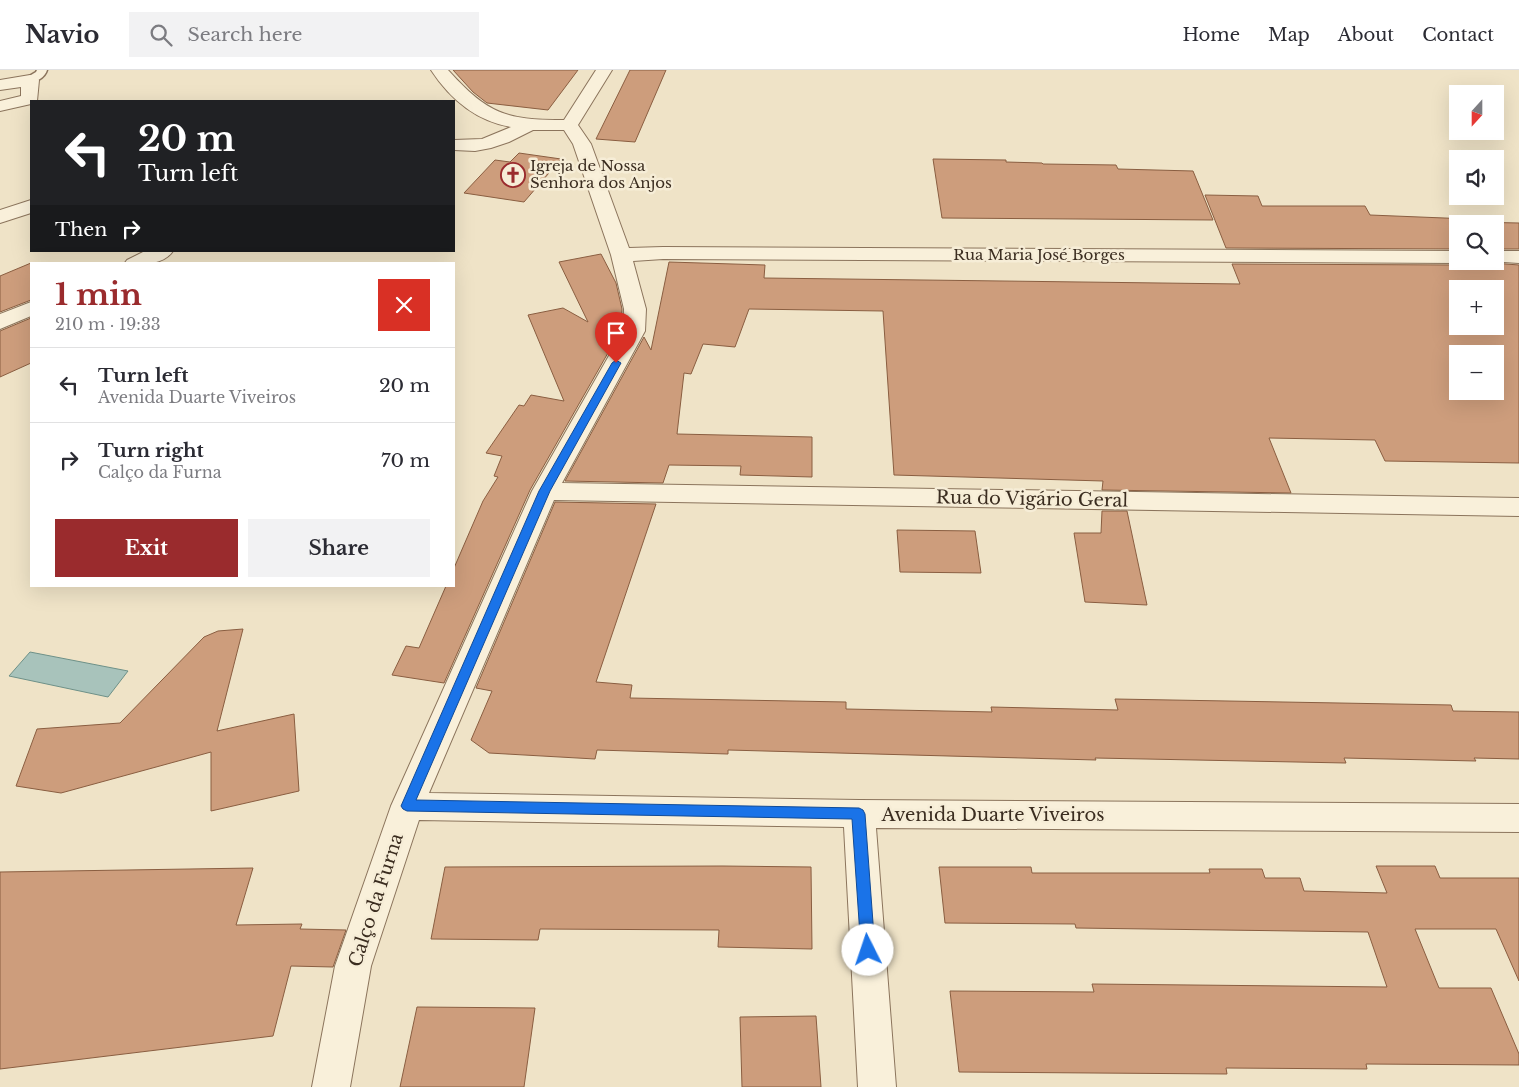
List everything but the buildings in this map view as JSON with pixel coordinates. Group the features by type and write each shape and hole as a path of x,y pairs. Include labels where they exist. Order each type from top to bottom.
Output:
{"street":[{"path":"438,70 475,107 502,119 530,124 568,125 604,70"},
{"path":"0,85 36,75 30,99 0,106"},
{"path":"455,115 475,107"},
{"path":"455,145 477,146 504,139 530,124"},
{"name":"Calço da Furna","path":"331,1087 353,966 407,806 545,491 634,331 636,321 635,309 621,255 582,144 568,125"},
{"path":"0,216 30,206"},
{"path":"138,262 161,252"},
{"name":"Rua Maria José Borges","path":"621,255 663,253 1449,257"},
{"path":"1504,257 1519,257"},
{"path":"0,322 30,308"},
{"name":"Rua do Vigário Geral","path":"545,491 1519,507"},
{"name":"Avenida Duarte Viveiros","path":"407,806 859,814 1519,818"},
{"path":"859,814 877,1087"}],"water":[{"path":"30,652 128,671 108,697 9,676"}],"place":[{"name":"Igreja de Nossa Senhora dos Anjos","path":"513,175"}],"route":[{"path":"616,363 545,491 407,806 859,814 868,950"}]}
